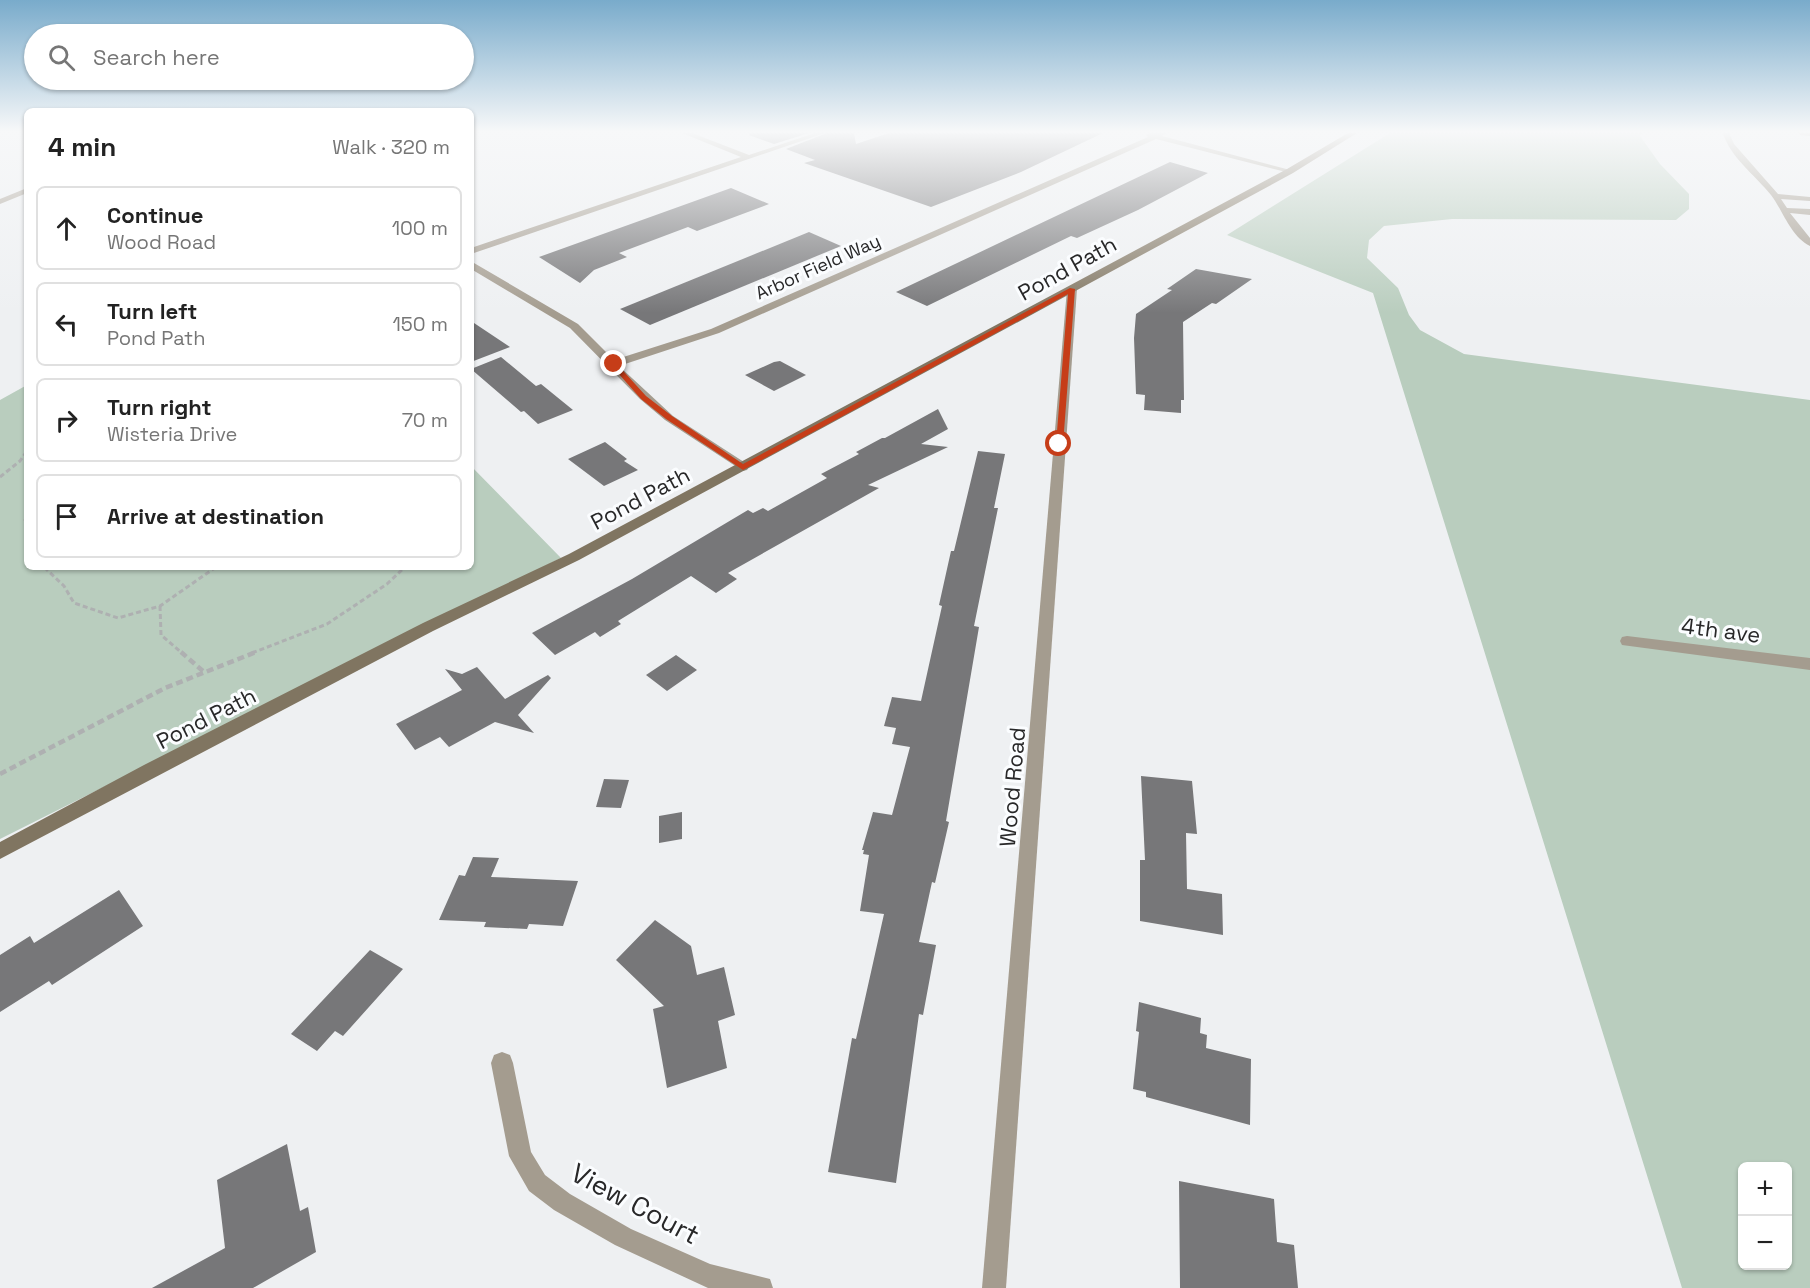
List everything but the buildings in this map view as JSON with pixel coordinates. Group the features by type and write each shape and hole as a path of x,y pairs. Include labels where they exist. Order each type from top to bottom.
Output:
{"street":[{"path":"0,202 20,193"},
{"path":"474,250 641,193"},
{"name":"Arbor Field Way","path":"614,364 715,331 1027,193"},
{"name":"Pond Path","path":"0,851 161,764 428,627 574,557 1249,193"},
{"path":"1773,193 1792,223 1810,243"},
{"path":"1776,196 1810,199"},
{"path":"1784,210 1810,212"},
{"path":"1792,223 1810,225"},
{"path":"474,267 574,326 614,364 644,397 669,418 743,467"},
{"name":"Wood Road","path":"994,1288 1072,289"},
{"name":"4th ave","path":"1627,641 1810,664"},
{"name":"View Court","path":"502,1063 520,1156 537,1183 562,1202 623,1237 709,1276 761,1288"}],"path":[{"path":"0,477 24,455"},
{"path":"50,570 64,586 74,603 118,618 160,606 212,570"},
{"path":"0,774 165,688 327,624 387,585 402,570"},
{"path":"160,606 161,635 204,672"}],"green space":[{"path":"1294,193 1688,193 1689,209 1676,220 1452,219 1384,226 1369,240 1367,258 1398,288 1409,315 1420,330 1464,354 1810,400 1810,1288 1682,1288 1373,293 1227,235"},
{"path":"24,387 24,570 474,570 474,469 561,558 0,839 0,400"}],"route":[{"path":"614,364 644,397 669,418 743,467 1072,289 1059,444"}]}
